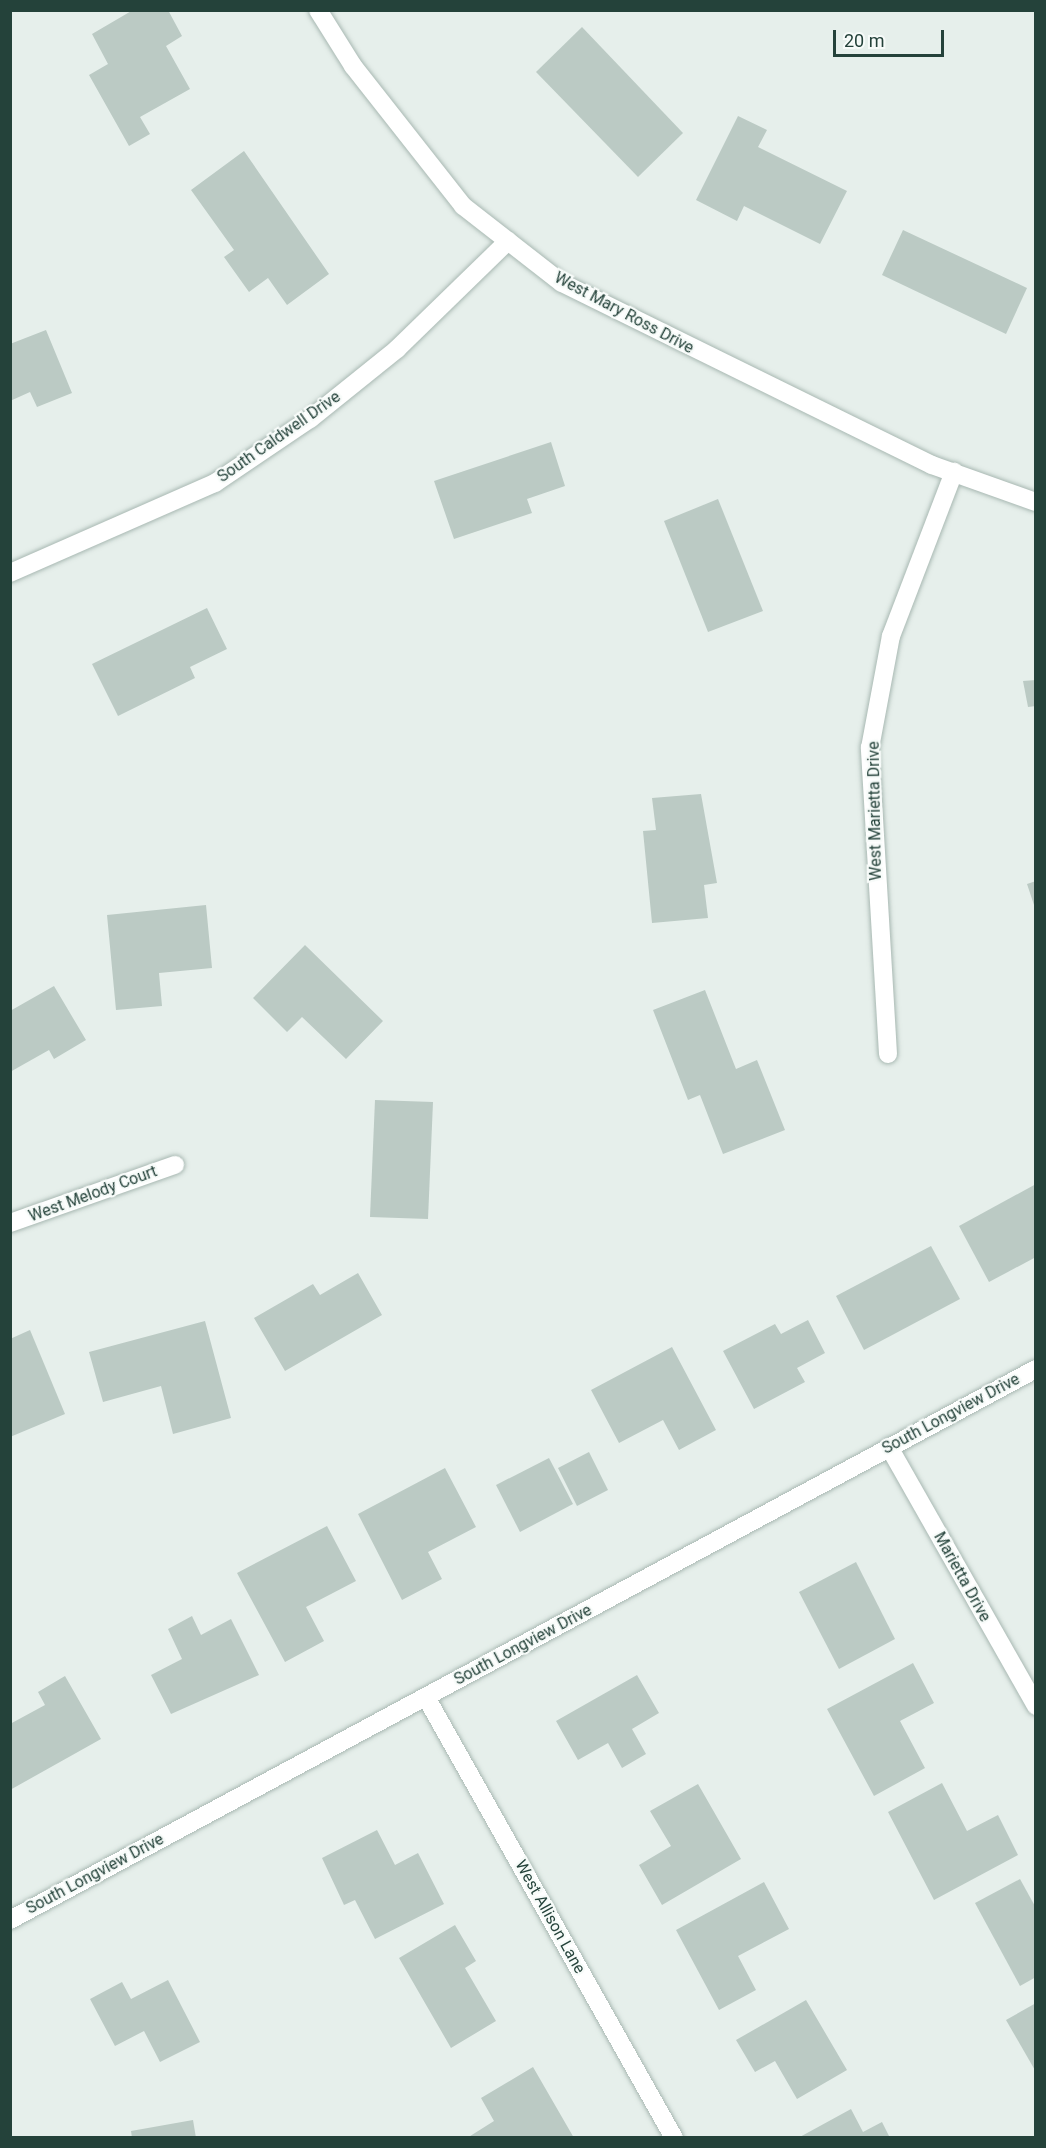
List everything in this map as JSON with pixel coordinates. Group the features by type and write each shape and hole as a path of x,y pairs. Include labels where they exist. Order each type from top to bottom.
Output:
{"street":[{"name":"West Mary Ross Drive","path":"318,10 353,66 463,206 562,283 729,368 954,472 1035,502"},
{"name":"South Caldwell Drive","path":"10,573 215,483 310,419 397,348 508,241"},
{"name":"West Marietta Drive","path":"888,1054 870,748 891,636 954,472"},
{"name":"West Melody Court","path":"10,1223 175,1165"},
{"name":"South Longview Drive","path":"10,1920 1035,1369"},
{"name":"Marietta Drive","path":"890,1447 1035,1707"},
{"name":"West Allison Lane","path":"426,1697 674,2138"}],"building":[{"path":"133,10 168,10 182,36 166,46 190,89 140,117 150,134 129,146 89,75 108,64 92,34"},
{"path":"582,27 683,133 638,177 536,72"},
{"path":"738,116 767,130 758,147 847,191 820,244 744,206 737,221 696,200"},
{"path":"244,151 329,274 287,305 268,278 249,292 224,257 234,250 191,190"},
{"path":"903,230 1027,288 1006,334 882,275"},
{"path":"46,330 72,393 37,407 30,392 10,401 10,344"},
{"path":"551,442 565,486 527,499 532,513 454,539 434,481"},
{"path":"718,499 763,611 708,632 664,521"},
{"path":"207,608 227,649 190,667 195,678 118,716 92,664"},
{"path":"1036,680 1036,706 1028,707 1023,681"},
{"path":"701,794 717,883 704,885 708,918 652,923 643,831 656,830 652,798"},
{"path":"1036,881 1036,908 1035,908 1027,884"},
{"path":"206,905 212,968 159,973 162,1006 116,1010 107,915"},
{"path":"305,945 383,1021 346,1059 302,1017 287,1032 253,998"},
{"path":"54,986 86,1040 54,1059 49,1050 10,1072 10,1011"},
{"path":"705,990 736,1069 757,1060 785,1130 723,1154 700,1095 688,1100 653,1010"},
{"path":"375,1100 433,1102 428,1219 370,1217"},
{"path":"1036,1184 1036,1257 989,1282 959,1226"},
{"path":"931,1246 960,1299 864,1350 836,1296"},
{"path":"358,1273 382,1315 285,1371 254,1318 313,1284 320,1295"},
{"path":"808,1320 825,1353 797,1368 805,1382 754,1409 723,1351 775,1324 781,1334"},
{"path":"205,1321 231,1418 173,1434 161,1386 103,1402 89,1352"},
{"path":"30,1330 65,1414 10,1437 10,1339"},
{"path":"672,1347 716,1430 679,1450 663,1420 619,1443 591,1390"},
{"path":"589,1452 608,1490 577,1506 558,1468"},
{"path":"549,1458 573,1504 520,1532 496,1485"},
{"path":"445,1468 476,1527 428,1552 442,1579 402,1600 358,1514"},
{"path":"327,1526 356,1581 306,1607 324,1641 285,1662 237,1573"},
{"path":"856,1562 895,1639 839,1669 799,1592"},
{"path":"192,1616 201,1635 231,1619 259,1675 171,1714 151,1675 182,1659 168,1629"},
{"path":"913,1663 934,1703 900,1721 925,1768 874,1796 827,1709"},
{"path":"637,1675 659,1713 632,1729 646,1754 622,1768 608,1743 578,1760 556,1721"},
{"path":"65,1676 101,1739 10,1790 10,1724 45,1705 38,1692"},
{"path":"942,1783 967,1831 998,1815 1018,1855 934,1900 888,1812"},
{"path":"698,1784 741,1859 662,1905 639,1865 671,1846 650,1811"},
{"path":"377,1830 395,1865 418,1853 444,1904 375,1939 355,1900 344,1905 322,1858"},
{"path":"1020,1879 1036,1908 1036,1977 1020,1986 975,1903"},
{"path":"764,1882 789,1929 738,1956 756,1990 719,2010 676,1930"},
{"path":"455,1925 476,1961 465,1968 496,2021 451,2048 399,1958"},
{"path":"168,1980 200,2042 160,2062 144,2031 115,2046 90,1999 122,1982 131,1999"},
{"path":"806,2000 847,2070 797,2099 775,2061 755,2072 736,2040"},
{"path":"1036,2003 1036,2072 1006,2020"},
{"path":"533,2067 574,2138 467,2138 494,2121 481,2098"},
{"path":"851,2109 863,2132 882,2122 890,2138 798,2138"},
{"path":"193,2120 196,2138 132,2138 131,2131"}]}
